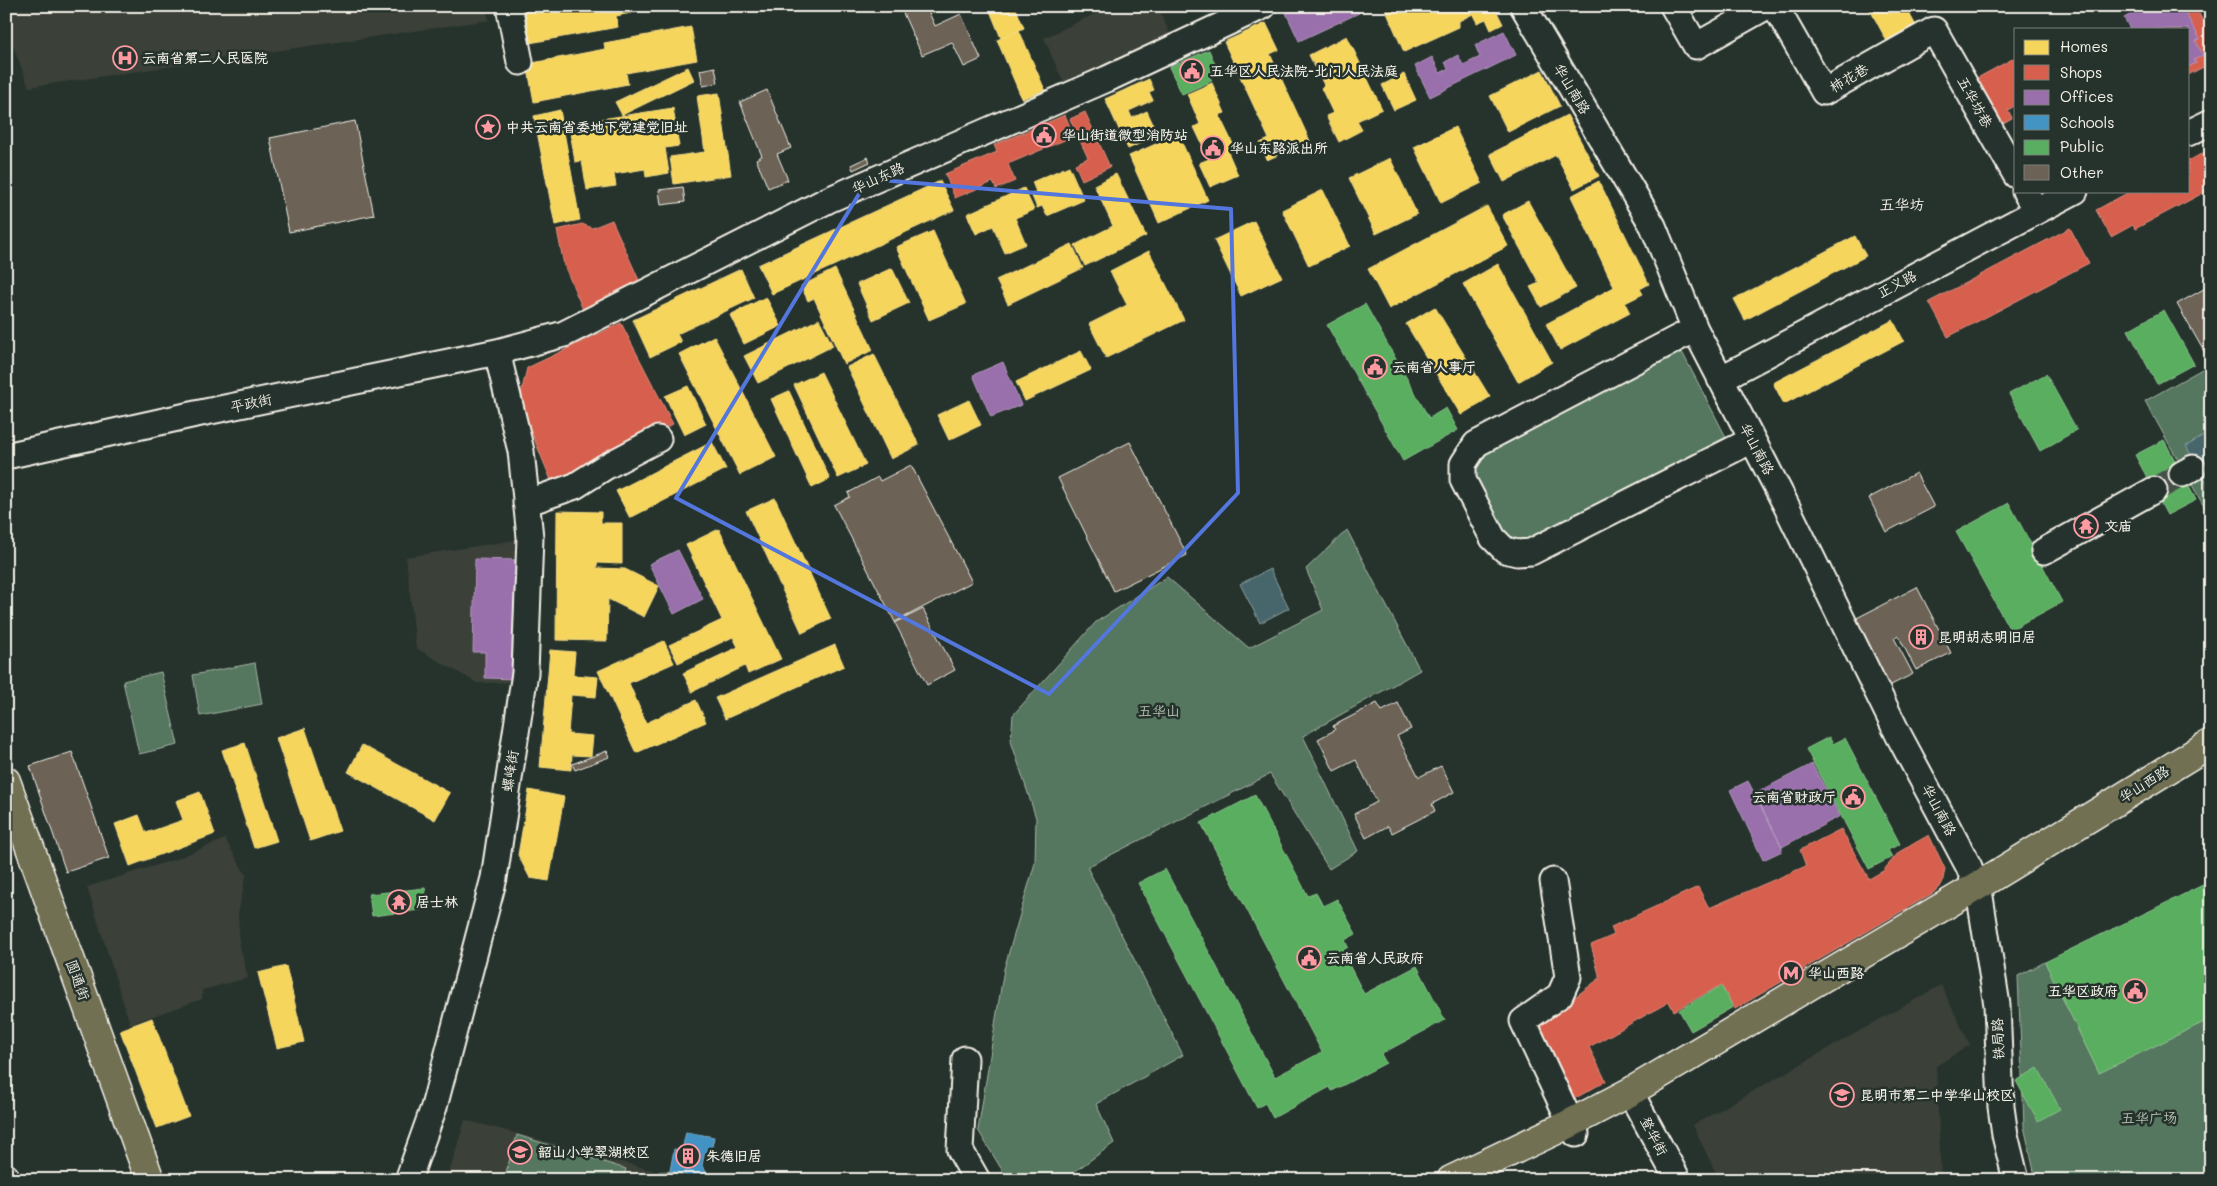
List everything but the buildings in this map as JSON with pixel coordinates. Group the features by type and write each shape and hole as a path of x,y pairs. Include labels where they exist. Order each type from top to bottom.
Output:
{"main road":[{"name":"华山西路","path":"1978,892 2211,743"},
{"name":"华山西路","path":"1482,1180 1573,1128 1633,1097 2211,754"},
{"name":"圆通街","path":"6,781 150,1180"},
{"name":"圆通街","path":"6,836 133,1180"},
{"name":"华山西路","path":"1451,1180 1573,1128"}],"street":[{"path":"509,6 520,62"},
{"name":"华山东路","path":"496,352 545,340 582,326 828,200 1107,79 1263,6"},
{"name":"华山南路","path":"1523,6 1653,226 1695,329 1785,502 1898,734 1969,867 1978,892"},
{"path":"1672,6 1696,46 1767,6"},
{"name":"柿花巷","path":"1775,6 1824,92 1934,30"},
{"name":"五华坊巷","path":"1934,30 2014,171"},
{"path":"2190,132 2211,122"},
{"name":"正义路","path":"1720,379 2031,201 2071,192"},
{"path":"1695,329 1476,444 1463,464 1463,480 1471,497 1493,538 1505,550 1517,553 1531,552 1752,440"},
{"name":"平政街","path":"6,456 496,352"},
{"name":"螺峰街","path":"408,1180 434,1108 494,878 524,673 530,551 526,503 521,451 496,352"},
{"path":"526,503 575,486 604,467 658,439"},
{"path":"2044,551 2154,490"},
{"path":"1553,881 1568,977 1560,995 1523,1021 1573,1128"},
{"name":"铁局路","path":"1978,892 1997,1005 2001,1107 2005,1135 2016,1180"},
{"path":"965,1059 960,1150 977,1180"},
{"name":"登华街","path":"1633,1097 1678,1180"}],"highlighted area":[{"path":"868,179 1231,209 1238,493 1049,694 676,498"}],"shaded area":[{"name":"云南省第二人民医院","path":"6,6 485,6 489,20 29,87 6,28"},
{"path":"1111,6 1158,6 1171,37 1065,86 1044,38"},
{"path":"522,539 519,682 477,683 416,648 406,557"},
{"path":"225,839 246,875 238,914 240,946 248,978 202,990 202,999 130,1024 87,887 176,859"},
{"name":"昆明市第二中学华山校区","path":"1941,985 1970,1045 1936,1066 1941,1179 1719,1180 1693,1125"},
{"name":"韶山小学翠湖校区","path":"465,1120 658,1172 655,1180 447,1180"}],"green space":[{"path":"1682,352 1726,437 1527,539 1511,541 1498,535 1470,481 1474,466 1486,451"},
{"path":"2211,364 2211,519 2145,401"},
{"name":"五华山","path":"1347,530 1420,670 1303,736 1358,851 1329,869 1270,774 1087,867 1183,1055 1096,1104 1114,1143 1063,1180 1008,1180 978,1130 1004,969 1035,863 1036,818 1011,741 1013,715 1096,622 1167,577 1249,648 1323,610 1306,569"},
{"path":"255,663 262,704 200,716 193,675"},
{"path":"161,672 178,745 139,754 123,681"},
{"name":"五华广场","path":"2045,962 2099,1073 2208,1020 2211,1025 2211,1180 2036,1180 2024,1126 2018,976"},
{"path":"517,1135 626,1169 623,1180 504,1179"},
{"path":"670,1171 686,1175 684,1180 655,1180 658,1172"}],"water":[{"path":"2211,432 2211,485 2209,486 2186,446"},
{"path":"1270,569 1289,608 1260,623 1240,584"}],"tunnel":[{"path":"2154,490 2182,474"}],"place":[{"name":"云南省第二人民医院","path":"125,58"},
{"name":"五华区人民法院-北门人民法庭","path":"1192,71"},
{"name":"中共云南省委地下党建党旧址","path":"488,127"},
{"name":"华山街道微型消防站","path":"1044,135"},
{"name":"华山东路派出所","path":"1213,148"},
{"name":"云南省人事厅","path":"1375,367"},
{"name":"文庙","path":"2086,526"},
{"name":"昆明胡志明旧居","path":"1921,637"},
{"name":"云南省财政厅","path":"1853,797"},
{"name":"居士林","path":"399,902"},
{"name":"云南省人民政府","path":"1309,958"},
{"name":"华山西路","path":"1791,973"},
{"name":"五华区政府","path":"2135,991"},
{"name":"昆明市第二中学华山校区","path":"1842,1095"},
{"name":"韶山小学翠湖校区","path":"520,1152"},
{"name":"朱德旧居","path":"688,1156"}],"district":[{"name":"五华坊","path":"1902,205"}]}
